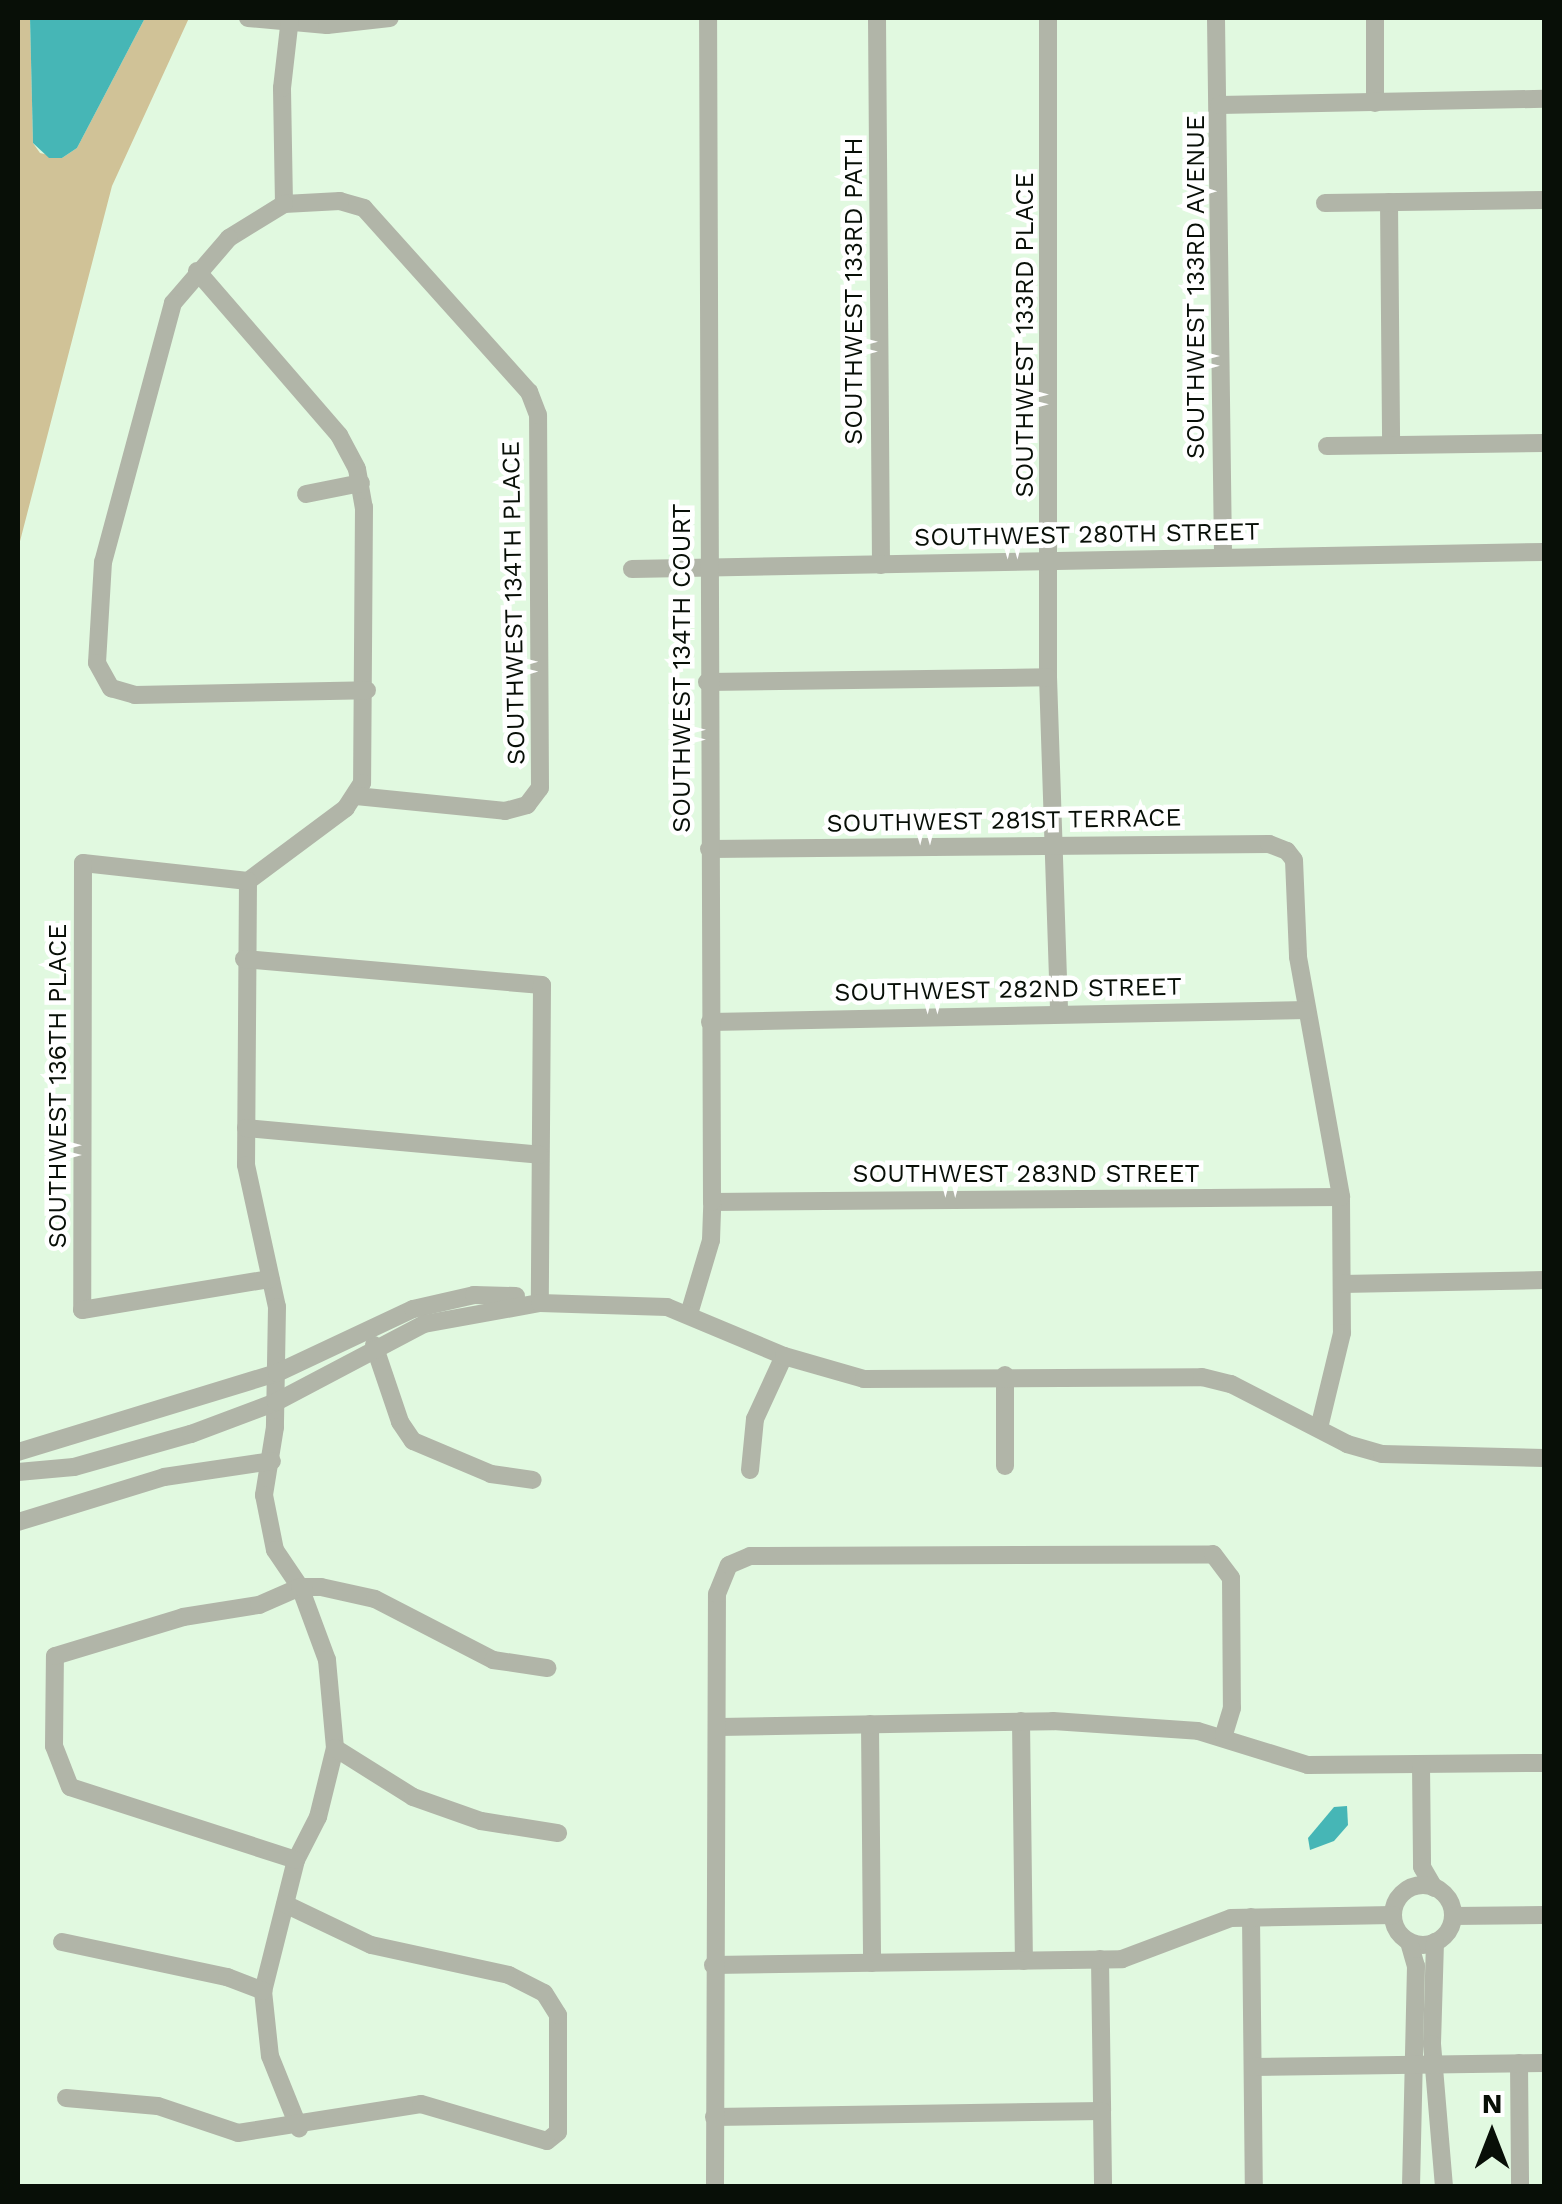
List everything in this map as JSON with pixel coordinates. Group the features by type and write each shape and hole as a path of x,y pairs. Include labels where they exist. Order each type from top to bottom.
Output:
{"street":[{"path":"248,18 390,18"},
{"name":"SOUTHWEST 134TH COURT","path":"689,1314 711,1240 712,1202 706,568 708,18"},
{"name":"SOUTHWEST 133RD PATH","path":"877,18 881,564"},
{"name":"SOUTHWEST 133RD PLACE","path":"1048,18 1048,677 1059,1012"},
{"name":"SOUTHWEST 133RD AVENUE","path":"1216,18 1223,556"},
{"path":"1375,18 1375,103"},
{"path":"288,21 282,123 284,204 256,216 197,272 170,312 103,562 97,663 104,682 135,695 367,690"},
{"path":"1220,105 1544,99"},
{"path":"1325,203 1544,200"},
{"name":"SOUTHWEST 134TH PLACE","path":"284,204 340,201 364,208 536,403 541,781 532,801 492,810 356,796"},
{"path":"1389,202 1391,444"},
{"path":"197,272 339,434 362,483 366,762 356,796 248,882 244,959 246,1165 277,1307 272,1461 264,1495 275,1550 300,1587 326,1660 336,1748 318,1817 296,1860 262,1992 270,2056 299,2128"},
{"path":"1327,446 1544,443"},
{"path":"306,494 362,483"},
{"name":"SOUTHWEST 280TH STREET","path":"632,569 1544,552"},
{"path":"707,682 1048,677"},
{"name":"SOUTHWEST 281ST TERRACE","path":"708,849 1269,844 1294,860 1307,1010"},
{"name":"SOUTHWEST 136TH PLACE","path":"248,882 82,863 82,1310 270,1278"},
{"path":"244,959 542,985 540,1303"},
{"path":"1307,1010 1341,1197 1342,1284 1336,1371 1319,1428"},
{"name":"SOUTHWEST 282ND STREET","path":"710,1022 1307,1010"},
{"path":"246,1128 540,1155"},
{"name":"SOUTHWEST 283ND STREET","path":"712,1202 1341,1197"},
{"path":"1342,1284 1544,1280"},
{"path":"18,1452 277,1373 413,1309 474,1295 540,1303 666,1306 784,1356 864,1379 1006,1375 1202,1377 1231,1384 1347,1444 1407,1459 1544,1458"},
{"path":"18,1472 74,1467 276,1402 378,1354 424,1324 540,1303"},
{"path":"368,1330 400,1422 413,1441 491,1474 533,1480"},
{"path":"750,1470 755,1419 784,1356"},
{"path":"1005,1466 1006,1375"},
{"path":"18,1522 164,1477 272,1461"},
{"path":"715,2186 717,1585 737,1559 1188,1551 1213,1554 1230,1578 1232,1708 1224,1735"},
{"path":"296,1860 70,1787 54,1746 55,1656 183,1617 259,1606 300,1587 375,1598 493,1660 546,1668"},
{"path":"1021,1721 1024,1961"},
{"path":"719,1727 1021,1721 1224,1735 1308,1765 1544,1763"},
{"path":"870,1724 872,1963"},
{"path":"336,1748 412,1797 481,1822 558,1833"},
{"path":"1393,1915 1422,1867 1421,1765"},
{"path":"1393,1915 1409,1942 1416,1966 1411,2182 1444,2182 1436,2065 1436,1942 1452,1916 1448,1899 1434,1888 1422,1867"},
{"path":"1411,1888 1434,1888"},
{"path":"66,2098 158,2106 238,2133 299,2128 421,2104 548,2141 558,2132 562,2108 558,2014 544,1993 508,1976 371,1945 286,1904"},
{"path":"713,1965 1100,1960 1138,1956 1216,1921 1393,1915"},
{"path":"1452,1916 1544,1915"},
{"path":"1251,1917 1254,2186"},
{"path":"62,1942 228,1978 262,1992"},
{"path":"1409,1942 1436,1942"},
{"path":"1100,1960 1104,2186"},
{"path":"1253,2066 1544,2063"},
{"path":"1519,2064 1520,2186"},
{"path":"714,2116 1102,2112"}],"shaded area":[{"path":"18,18 30,18 33,143 40,153 62,158 77,148 145,18 189,18 112,186 18,549"}],"water":[{"path":"30,18 145,18 77,148 62,158 49,158 33,143"},
{"path":"1347,1806 1348,1825 1334,1841 1310,1850 1308,1838 1334,1807"}]}
